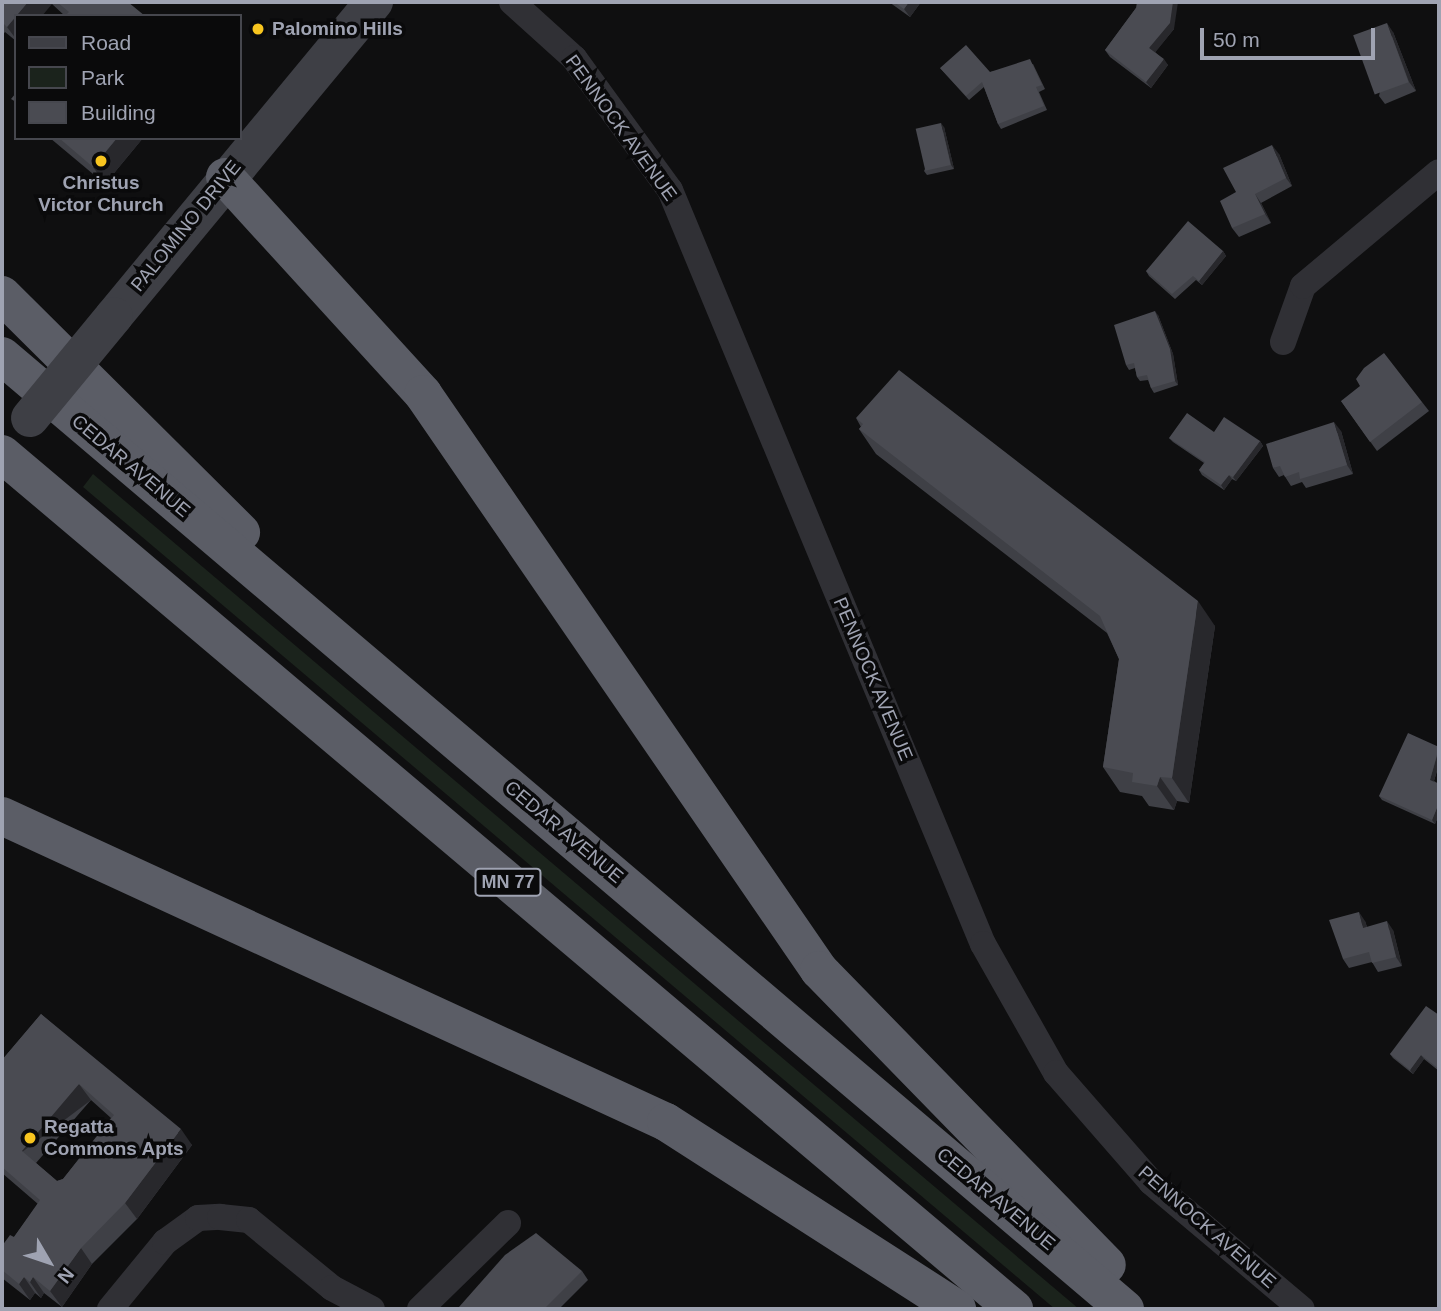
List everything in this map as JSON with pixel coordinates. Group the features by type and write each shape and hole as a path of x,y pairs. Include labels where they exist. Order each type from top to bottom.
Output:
{"highway":[{"path":"225,177 423,394 819,970 1150,1309"},
{"path":"2,296 194,481 354,654"},
{"name":"CEDAR AVENUE","path":"2,356 1125,1309"},
{"name":"MN 77","path":"2,453 1014,1309"},
{"path":"2,816 666,1122 957,1309"}],"street":[{"name":"PALOMINO DRIVE","path":"2,453 225,177 374,2"},
{"name":"PENNOCK AVENUE","path":"512,2 574,58 670,190 983,944 1056,1073 1151,1182 1302,1309"},
{"path":"1283,342 1303,286 1439,172"},
{"path":"110,1309 165,1242 198,1218 220,1217 248,1220 332,1288 372,1309"},
{"path":"420,1309 508,1223"}],"green space":[{"path":"93,474 1079,1309 1055,1309 83,487"}],"building":[{"path":"2,2 28,2 18,14 14,14 14,19 7,27 2,22"},
{"path":"57,2 128,2 143,14 67,14 69,12"},
{"path":"894,2 909,2 904,9"},
{"path":"1137,2 1173,2 1170,23 1149,48 1164,59 1146,82 1105,50 1136,8"},
{"path":"1387,23 1409,82 1375,95 1353,35"},
{"path":"966,45 990,72 1030,59 1042,85 1036,87 1044,106 998,124 982,82 966,96 940,68"},
{"path":"941,123 951,165 925,171 916,129"},
{"path":"61,140 115,140 93,167"},
{"path":"1272,145 1286,178 1255,194 1265,214 1232,228 1220,201 1236,192 1223,168"},
{"path":"1188,221 1223,251 1199,281 1193,276 1172,294 1146,271"},
{"path":"1155,311 1170,349 1175,381 1151,388 1147,375 1137,377 1134,363 1126,365 1114,325"},
{"path":"1384,353 1422,402 1370,442 1341,401 1360,386 1356,379 1364,368"},
{"path":"899,370 1198,601 1172,778 1160,777 1157,786 1132,782 1133,773 1103,767 1119,659 1100,616 859,429 863,424 856,418"},
{"path":"1187,413 1214,432 1224,417 1260,441 1233,477 1229,475 1221,485 1199,470 1205,462 1169,438"},
{"path":"1334,422 1347,465 1300,479 1299,472 1285,477 1280,466 1273,468 1266,444"},
{"path":"1408,733 1439,747 1430,780 1439,784 1439,803 1432,820 1379,796"},
{"path":"1359,912 1363,928 1387,921 1396,957 1372,963 1369,952 1343,959 1329,920"},
{"path":"1426,1006 1439,1015 1439,1069 1421,1055 1410,1070 1390,1054"},
{"path":"41,1014 181,1129 125,1203 81,1248 50,1291 33,1277 30,1282 24,1277 19,1284 2,1270 2,1246 10,1235 14,1237 40,1200 2,1167 2,1060","holes":["79,1084 114,1115 63,1179 57,1181 22,1151"]},
{"path":"536,1233 582,1271 544,1309 459,1307 505,1255"}],"place":[{"name":"Palomino Hills","path":"258,29"},
{"name":"Christus Victor Church","path":"101,161"},
{"name":"Regatta Commons Apts","path":"30,1138"}]}
